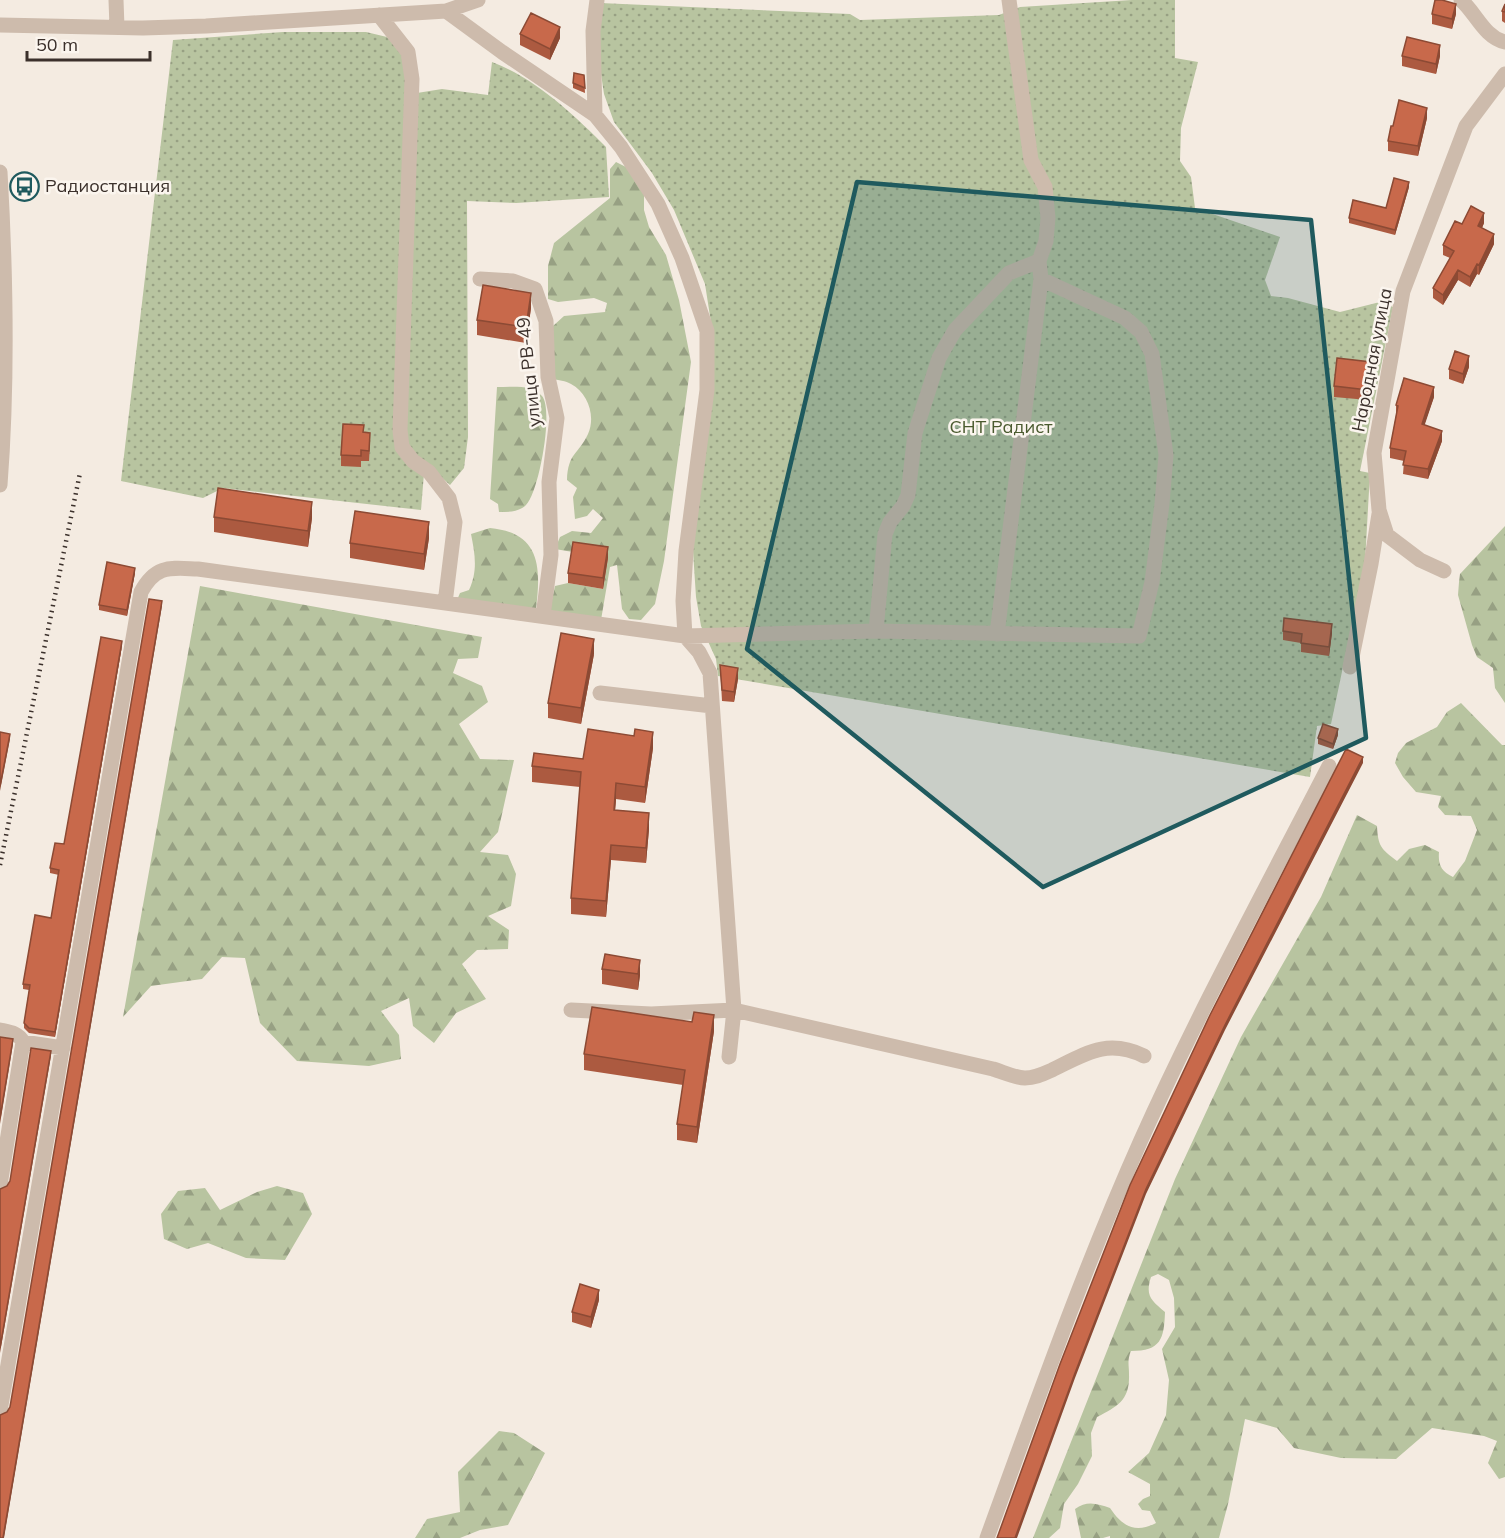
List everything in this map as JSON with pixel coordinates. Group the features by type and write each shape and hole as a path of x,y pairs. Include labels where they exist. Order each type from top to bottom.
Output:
{"street":[{"path":"116,0 117,27"},
{"path":"0,25 206,26 446,11 478,0"},
{"path":"595,115 593,31 597,0"},
{"path":"997,634 1041,279 1039,261 1046,242 1048,218 1045,187 1031,160 1009,0"},
{"path":"1461,0 1471,8 1482,26 1497,40 1505,42"},
{"path":"446,11 595,115 621,147 658,204 682,258 707,332 707,390 686,551 683,601 685,636 699,652 710,673 734,1010 729,1057"},
{"path":"379,15 408,52 412,79 400,438 402,447 413,461 429,472 449,498 455,522 445,603"},
{"name":"Народная улица","path":"1444,571 1420,560 1387,535 1379,510 1374,453 1403,291 1466,126 1505,75"},
{"path":"0,182 6,338 0,485"},
{"path":"876,631 885,534 908,495 915,433 939,358 955,330 1009,273 1039,261"},
{"name":"улица РВ-49","path":"480,279 513,281 536,289 546,321 548,376 557,418 549,482 551,555 543,616"},
{"path":"0,1411 141,592 148,578 162,571 173,569 198,569 685,636 876,631 1139,636 1152,582 1166,455 1152,354 1141,332 1125,318 1041,279"},
{"path":"1350,667 1371,564 1379,510"},
{"path":"600,693 712,706"},
{"path":"987,1538 1068,1316 1141,1140 1200,1016 1329,766"},
{"path":"571,1010 651,1014 734,1010 993,1069 1023,1078 1038,1076 1095,1049 1114,1047 1130,1049 1144,1056"},
{"path":"0,1030 10,1032 21,1038 23,1042 0,1185"},
{"path":"23,1042 63,1048"}],"highlighted area":[{"path":"857,182 1311,220 1366,738 1043,887 747,649"}],"green space":[{"name":"СНТ Радист","path":"1132,0 1175,0 1175,58 1198,62 1181,128 1180,161 1191,177 1195,208 1280,237 1265,280 1271,296 1288,298 1340,312 1380,302 1393,307 1360,471 1370,473 1365,562 1331,724 1317,726 1310,777 718,676 716,659 701,626 696,597 693,551 712,329 705,284 674,210 652,173 614,122 604,94 598,54 600,3 850,14 860,20 999,15 1020,7"},
{"path":"283,32 366,32 387,37 404,55 417,93 442,89 488,95 492,62 524,78 553,98 606,147 609,197 516,203 467,201 468,437 464,468 450,485 430,467 424,473 421,510 223,488 203,498 121,481 173,40"},
{"path":"616,162 626,167 644,193 644,210 649,227 666,255 679,300 691,362 664,561 655,604 641,620 629,619 622,609 617,565 610,567 601,620 549,613 555,586 568,583 603,589 608,558 555,549 560,537 572,531 591,533 603,518 593,509 587,516 575,519 573,497 577,488 567,480 569,464 588,434 591,413 586,399 577,388 567,382 552,379 553,326 564,316 605,312 607,303 594,298 558,302 548,299 548,266 554,243 610,198 610,169"},
{"path":"497,387 521,387 533,390 542,396 545,404 546,433 536,484 526,505 510,512 499,512 498,504 490,499"},
{"path":"1505,526 1505,703 1495,688 1493,668 1477,657 1458,595 1460,574"},
{"path":"490,528 507,531 519,537 534,555 538,580 536,609 457,600 460,593 469,590 474,576 471,534"},
{"path":"200,586 482,637 478,658 458,659 453,673 482,686 488,702 459,724 480,759 514,760 498,832 480,852 508,855 516,874 511,906 488,916 509,930 508,949 477,950 462,964 486,999 456,1013 434,1043 413,1026 409,998 381,1011 399,1035 401,1059 369,1066 297,1061 260,1023 245,958 222,957 202,979 151,986 123,1017"},
{"path":"1461,703 1502,745 1505,745 1505,1477 1499,1479 1488,1463 1497,1441 1484,1436 1432,1428 1396,1459 1341,1458 1294,1448 1277,1428 1245,1419 1219,1538 1110,1538 1110,1536 1081,1538 1075,1509 1084,1504 1097,1504 1110,1508 1124,1524 1135,1528 1156,1523 1150,1511 1142,1510 1138,1504 1150,1496 1150,1484 1128,1472 1149,1453 1166,1415 1169,1380 1162,1349 1175,1327 1174,1298 1169,1280 1158,1274 1151,1277 1149,1293 1153,1301 1165,1312 1162,1336 1155,1346 1149,1349 1131,1351 1129,1383 1125,1396 1117,1405 1097,1417 1091,1433 1092,1456 1078,1484 1064,1504 1060,1528 1049,1538 1033,1538 1175,1179 1241,1037 1321,897 1357,815 1377,826 1381,846 1397,861 1409,849 1425,845 1439,852 1441,867 1453,877 1465,861 1477,830 1471,816 1445,815 1438,807 1441,796 1416,792 1395,763 1398,753 1406,743 1437,727 1447,712"},
{"path":"277,1186 303,1193 312,1214 285,1260 246,1258 208,1243 187,1249 164,1239 161,1214 178,1191 205,1188 220,1210 257,1192"},
{"path":"499,1431 514,1433 545,1453 508,1525 480,1530 460,1538 415,1538 427,1519 460,1512 458,1472"}],"building":[{"path":"1435,0 1456,4 1452,19 1432,14"},
{"path":"531,13 560,27 550,49 520,34"},
{"path":"1407,37 1440,45 1436,64 1402,56"},
{"path":"574,73 584,75 585,88 573,83"},
{"path":"1399,100 1427,108 1418,146 1388,141"},
{"path":"1394,178 1409,182 1395,230 1349,218 1353,200 1386,208"},
{"path":"1471,206 1484,213 1478,226 1494,234 1479,265 1477,264 1470,277 1458,270 1443,295 1433,288 1454,251 1443,245 1455,221 1462,224"},
{"path":"483,285 531,293 526,327 477,320"},
{"path":"1455,351 1469,356 1463,374 1449,369"},
{"path":"1337,358 1371,362 1368,390 1334,386"},
{"path":"1404,378 1434,387 1422,424 1442,431 1428,469 1403,465 1406,451 1390,448 1398,406 1396,405"},
{"path":"343,424 364,425 363,432 370,433 369,451 361,450 361,456 341,455"},
{"path":"218,488 312,502 308,531 214,517"},
{"path":"355,511 429,522 424,554 350,543"},
{"path":"573,542 608,547 603,578 568,573"},
{"path":"107,562 135,568 127,610 99,605"},
{"path":"149,599 162,601 3,1538 0,1538 0,1415 7,1412 10,1407"},
{"path":"1284,618 1332,624 1329,647 1301,643 1302,634 1283,631"},
{"path":"561,633 594,639 581,708 548,703"},
{"path":"101,637 122,641 55,1032 29,1028 24,1023 30,985 23,984 35,915 51,918 59,870 50,868 55,843 64,844"},
{"path":"720,665 738,668 734,692 722,690"},
{"path":"1323,724 1338,729 1333,744 1318,738"},
{"path":"588,729 634,736 635,729 653,732 645,787 616,783 614,810 649,813 646,848 611,845 606,901 571,898 581,772 532,766 534,753 583,759"},
{"path":"0,732 10,734 0,786"},
{"path":"1346,749 1363,757 1225,1025 1146,1189 1075,1373 1015,1538 997,1538 1060,1364 1130,1185 1210,1015"},
{"path":"605,954 640,960 638,974 602,969"},
{"path":"592,1007 692,1022 694,1012 714,1015 697,1127 677,1124 685,1070 584,1054"},
{"path":"0,1037 13,1039 0,1118"},
{"path":"31,1048 51,1051 0,1348 0,1189 7,1186 10,1181"},
{"path":"580,1284 599,1290 591,1317 572,1312"}],"railway":[{"path":"0,865 80,473"}],"place":[{"name":"Радиостанция","path":"24,186"}]}
